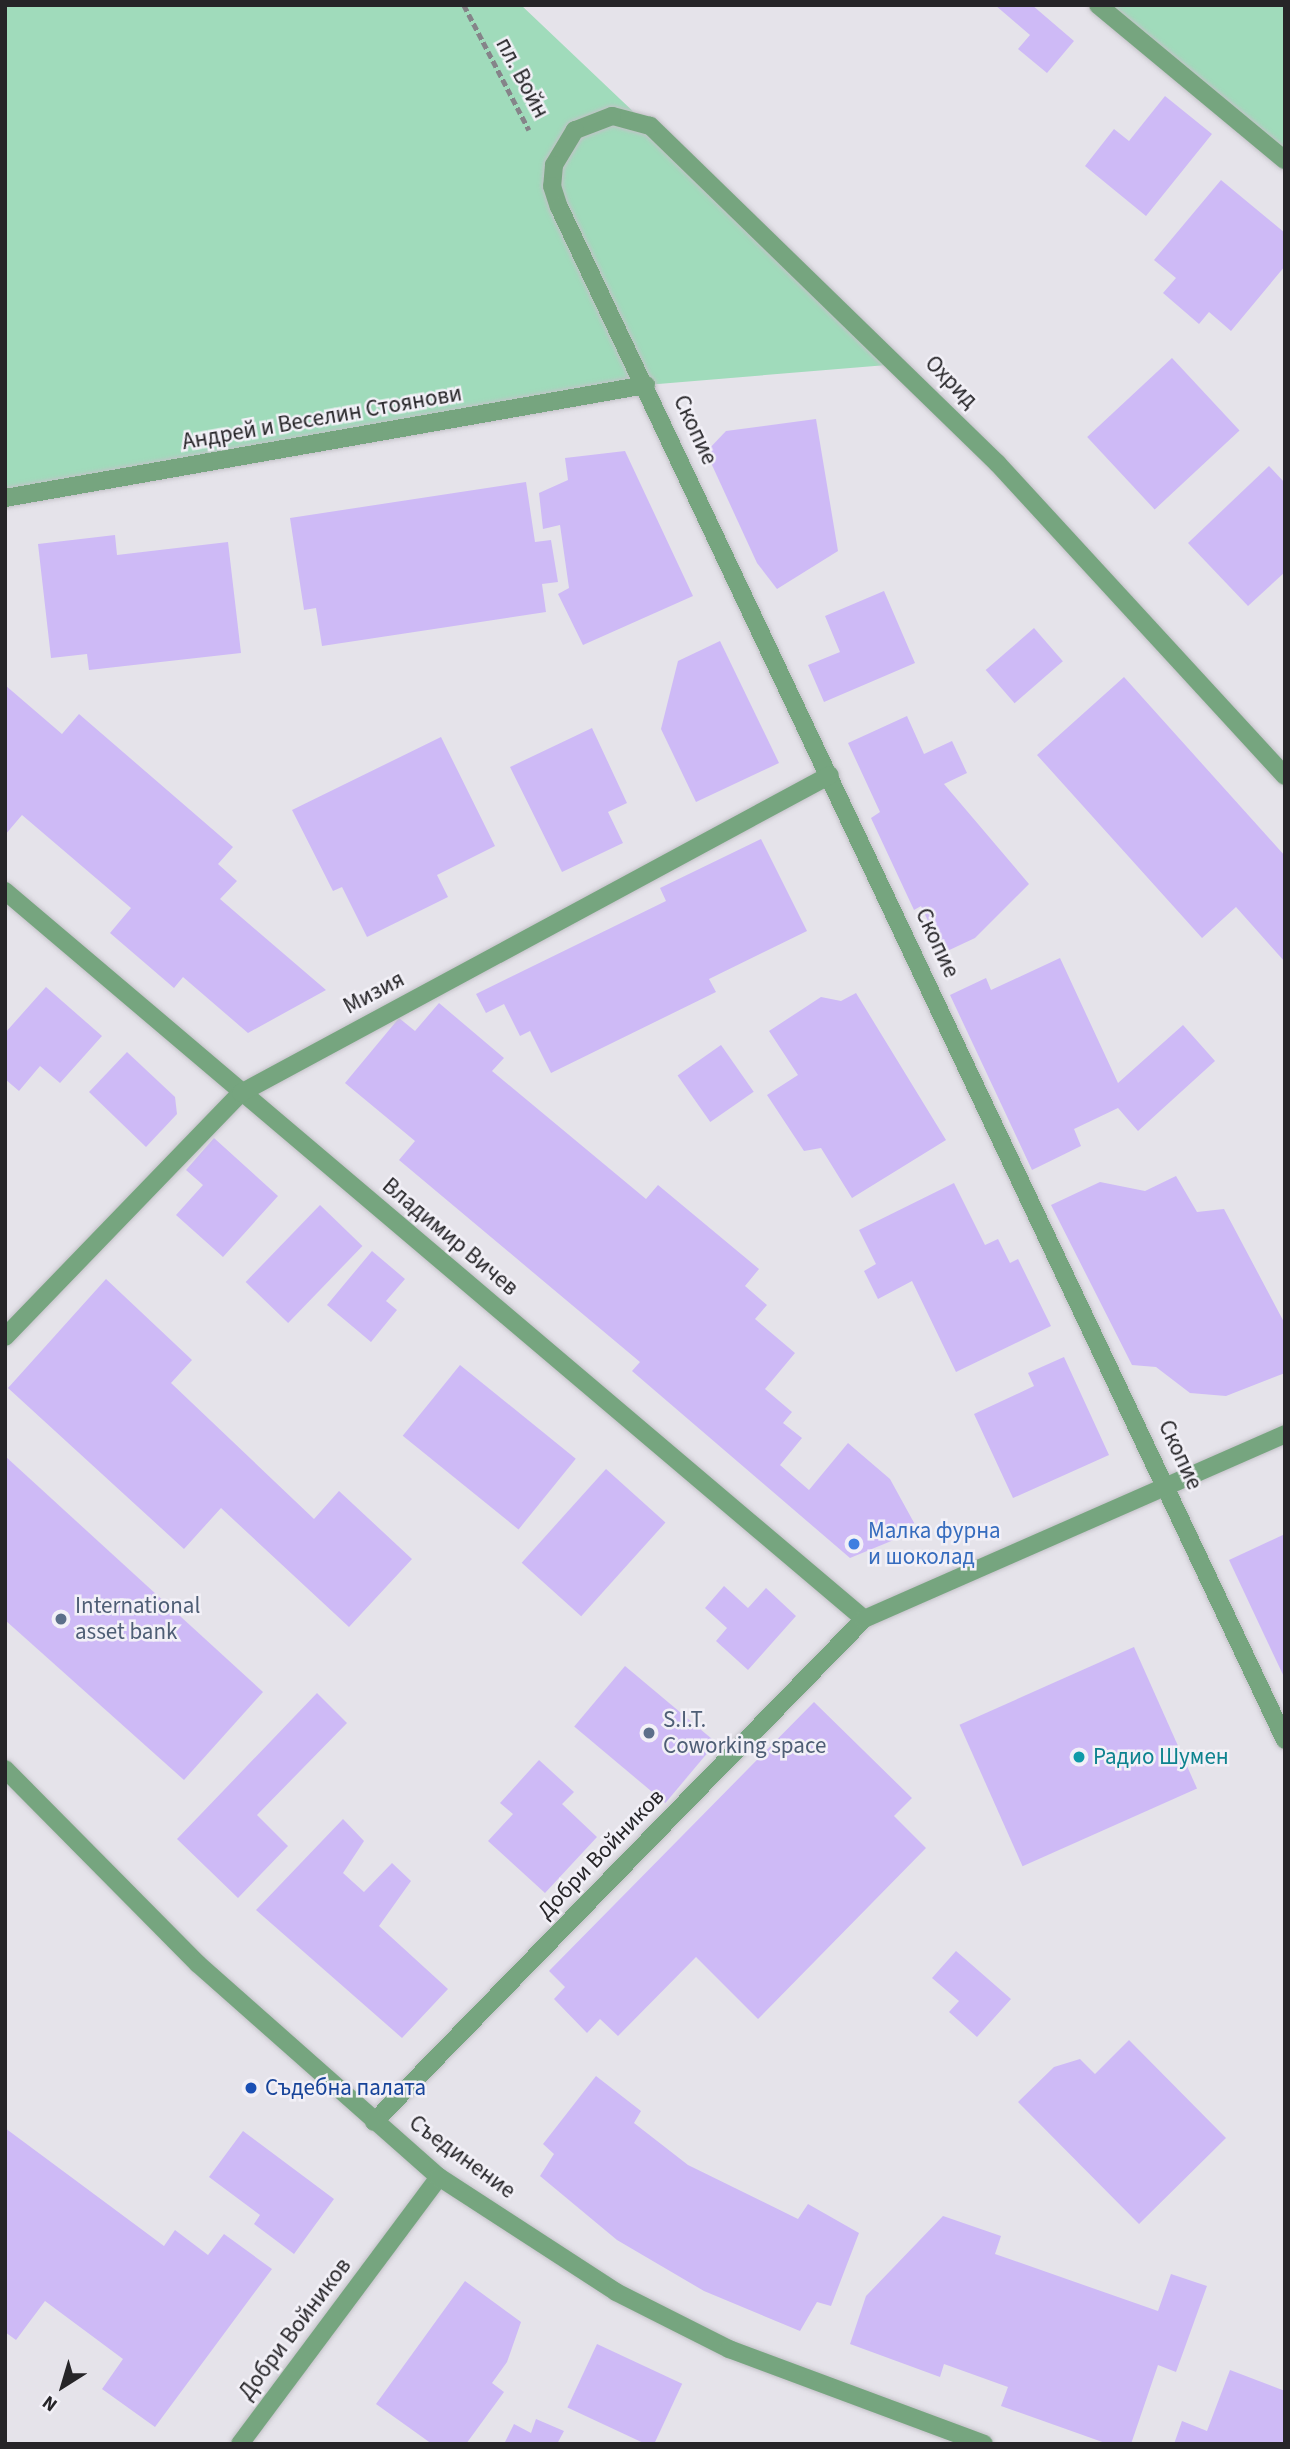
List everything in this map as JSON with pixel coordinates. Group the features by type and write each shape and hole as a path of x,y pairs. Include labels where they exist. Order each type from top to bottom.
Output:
{"street":[{"path":"1098,5 1285,160"},
{"name":"Охрид","path":"554,166 561,147 575,130 593,120 612,116 650,126 997,463 1285,776"},
{"name":"Скопие","path":"554,166 552,187 559,208 646,385 1285,1740"},
{"name":"Андрей и Веселин Стоянови","path":"5,498 646,385"},
{"name":"Мизия","path":"5,1337 241,1093 830,775"},
{"name":"Владимир Вичев","path":"5,891 864,1619"},
{"name":"Добри Войников","path":"374,2122 864,1619 1285,1434"},
{"name":"Съединение","path":"8,1779 198,1964 439,2177 616,2292 729,2349 984,2444"},
{"name":"Добри Войников","path":"240,2444 439,2177"}],"path":[{"name":"пл. Войн","path":"464,5 520,117 554,166"}],"green space":[{"path":"5,5 521,5 899,364 646,385 5,498"},
{"path":"1098,5 1285,5 1285,160"}],"building":[{"path":"995,5 1032,5 1074,41 1047,73 1018,49 1030,35"},
{"path":"1165,96 1212,134 1146,216 1085,166 1114,129 1129,141"},
{"path":"1221,180 1285,233 1285,266 1231,331 1209,312 1199,324 1163,293 1176,278 1154,260"},
{"path":"1172,358 1240,430 1155,510 1087,437"},
{"path":"816,419 838,551 777,589 757,563 706,452 726,431"},
{"path":"625,451 693,596 583,645 558,594 569,588 560,525 543,529 539,493 568,480 565,458"},
{"path":"1269,466 1285,483 1285,572 1248,606 1188,543"},
{"path":"526,482 535,542 551,540 558,582 542,584 546,612 322,646 316,608 304,610 290,518"},
{"path":"115,535 117,555 228,542 241,653 89,670 87,654 51,658 38,544"},
{"path":"884,591 915,663 824,702 808,665 840,652 825,616"},
{"path":"1034,628 1063,661 1015,703 986,670"},
{"path":"720,641 779,763 696,802 661,729 678,661"},
{"path":"1124,677 1285,856 1285,962 1236,907 1202,938 1037,755"},
{"path":"5,685 62,734 79,714 233,847 218,864 237,881 220,899 326,990 248,1033 183,977 174,988 110,933 131,908 22,815 5,835"},
{"path":"907,716 924,754 952,741 967,773 944,784 1029,884 975,938 943,953 921,906 914,910 871,818 880,812 848,743"},
{"path":"592,728 627,803 608,812 623,843 562,872 510,767"},
{"path":"441,737 495,846 437,875 448,897 367,937 342,887 333,891 292,810"},
{"path":"761,839 807,931 709,979 716,992 551,1073 530,1031 520,1036 504,1004 486,1013 476,994 666,901 660,888"},
{"path":"1060,958 1118,1083 1183,1025 1215,1061 1138,1131 1118,1108 1074,1129 1081,1146 1032,1170 950,995 986,978 991,990"},
{"path":"46,987 102,1036 60,1083 40,1066 19,1091 5,1079 5,1033"},
{"path":"856,993 946,1140 852,1198 821,1148 804,1151 767,1095 798,1075 769,1031 821,997 841,1001"},
{"path":"439,1003 504,1058 492,1071 646,1199 658,1185 759,1269 745,1286 767,1305 755,1319 795,1353 765,1389 792,1412 783,1423 802,1438 780,1465 809,1490 848,1443 890,1479 918,1530 850,1558 632,1371 640,1362 399,1160 415,1141 345,1083 399,1018 415,1031"},
{"path":"721,1045 754,1092 710,1122 678,1075"},
{"path":"127,1052 175,1097 177,1114 146,1147 89,1092"},
{"path":"214,1138 278,1196 223,1257 176,1215 203,1185 186,1170"},
{"path":"1176,1176 1197,1212 1224,1209 1285,1324 1285,1373 1226,1396 1190,1393 1156,1367 1132,1365 1051,1205 1100,1182 1145,1191"},
{"path":"954,1183 985,1245 998,1239 1010,1263 1018,1259 1051,1326 956,1372 912,1281 878,1299 864,1271 876,1264 859,1230"},
{"path":"320,1205 362,1246 288,1323 246,1282"},
{"path":"372,1251 405,1279 386,1301 397,1310 371,1342 327,1305"},
{"path":"106,1279 192,1360 171,1383 314,1519 339,1491 412,1559 349,1627 221,1508 184,1549 8,1388"},
{"path":"1064,1357 1109,1455 1013,1498 974,1414 1034,1386 1028,1373"},
{"path":"460,1365 576,1459 519,1529 403,1436"},
{"path":"5,1456 263,1692 184,1780 5,1620"},
{"path":"606,1469 665,1523 581,1616 522,1563"},
{"path":"1285,1534 1285,1679 1229,1560"},
{"path":"724,1586 748,1608 766,1588 796,1616 748,1670 716,1641 727,1628 705,1608"},
{"name":"Радио Шумен","path":"1134,1647 1197,1789 1023,1866 960,1725"},
{"path":"625,1666 716,1742 665,1803 574,1727"},
{"path":"317,1693 347,1723 257,1815 288,1846 238,1898 177,1839"},
{"path":"814,1702 912,1798 894,1816 926,1848 758,2019 696,1957 618,2036 600,2019 587,2033 554,1999 565,1987 549,1971"},
{"path":"539,1760 574,1792 562,1804 597,1837 545,1893 488,1841 513,1814 500,1803"},
{"path":"343,1819 364,1841 343,1873 364,1892 392,1863 411,1881 379,1926 448,1989 402,2038 256,1910"},
{"path":"956,1951 1011,1999 977,2037 949,2012 959,2001 932,1978"},
{"path":"1129,2040 1226,2138 1139,2224 1018,2102 1054,2067 1080,2059 1095,2074"},
{"path":"596,2076 641,2111 634,2123 688,2165 798,2219 808,2204 859,2233 831,2306 817,2302 800,2331 704,2291 617,2240 540,2176 554,2154 543,2144"},
{"path":"5,2128 164,2246 175,2230 208,2255 224,2234 272,2269 155,2427 102,2389 123,2359 45,2301 16,2340 5,2332"},
{"path":"243,2131 334,2199 294,2254 254,2224 260,2215 209,2177"},
{"path":"943,2216 1001,2236 995,2254 1158,2311 1171,2274 1207,2286 1176,2372 1158,2365 1131,2444 1108,2444 1001,2406 1008,2387 944,2364 940,2377 850,2344 866,2296"},
{"path":"465,2281 521,2322 507,2362 492,2383 504,2392 466,2444 432,2444 376,2404"},
{"path":"597,2344 682,2384 654,2444 646,2444 567,2407"},
{"path":"1230,2370 1285,2391 1285,2444 1174,2444 1182,2421 1207,2431"},
{"path":"536,2419 564,2431 557,2444 504,2444 514,2424 531,2433"}],"place":[{"name":"Малка фурна и шоколад","path":"854,1544"},
{"name":"International asset bank","path":"61,1619"},
{"name":"S.I.T. Coworking space","path":"649,1733"},
{"name":"Радио Шумен","path":"1079,1757"},
{"name":"Съдебна палата","path":"251,2088"}]}
